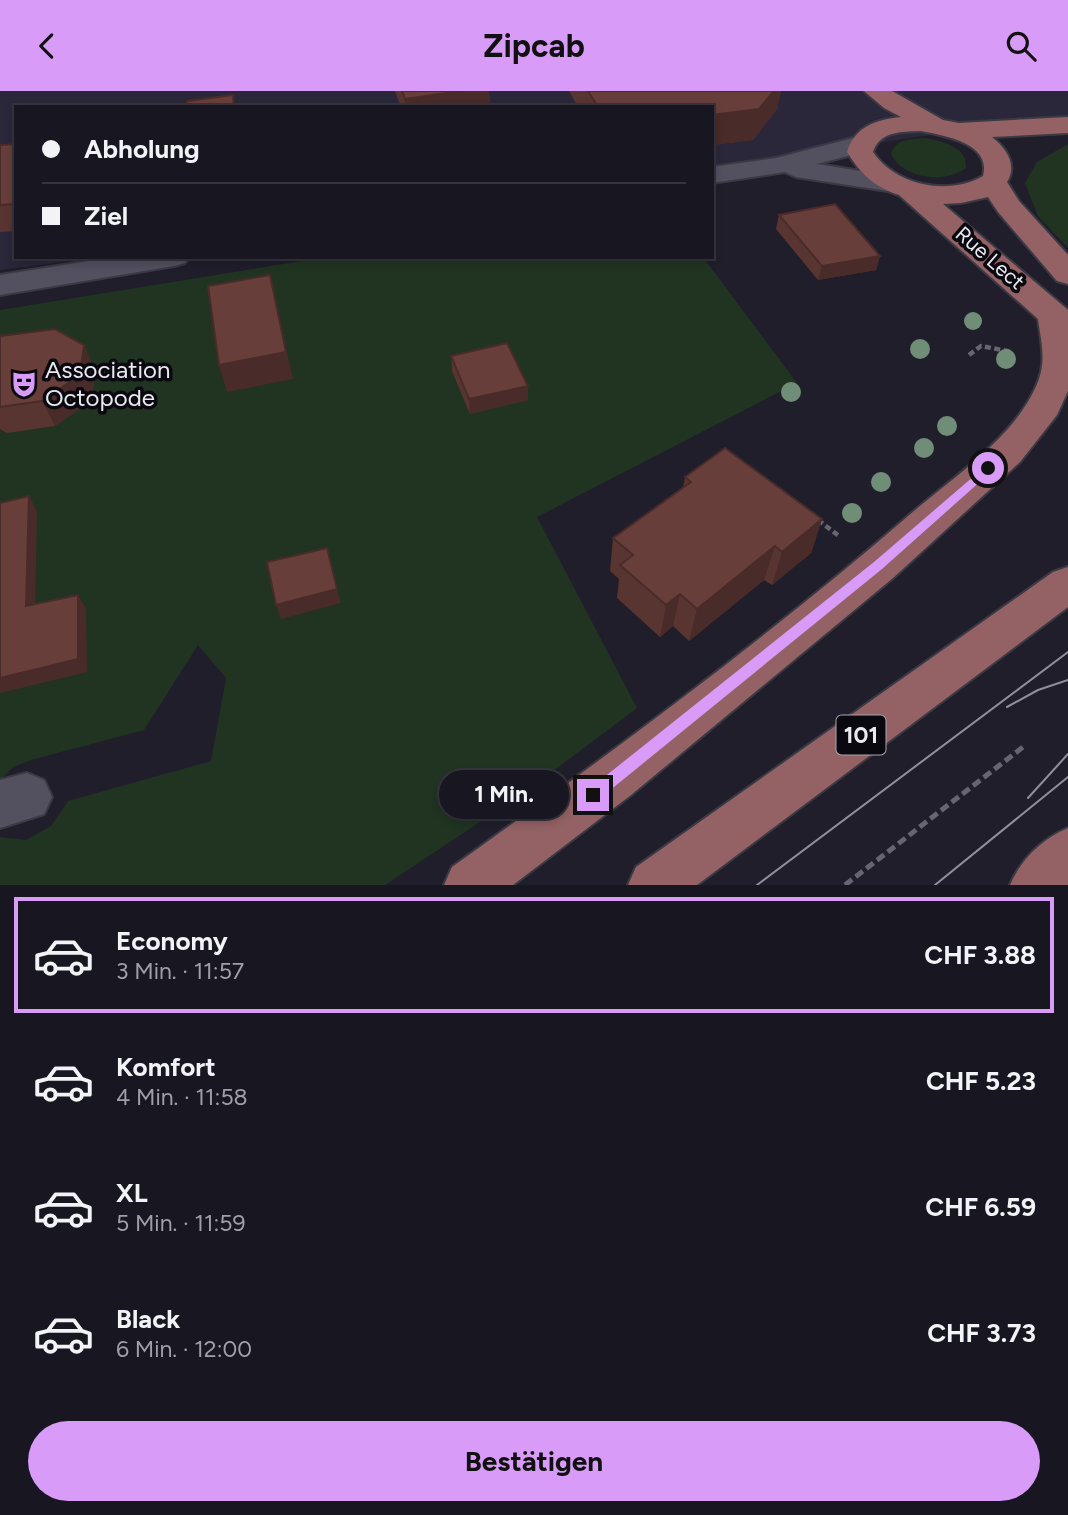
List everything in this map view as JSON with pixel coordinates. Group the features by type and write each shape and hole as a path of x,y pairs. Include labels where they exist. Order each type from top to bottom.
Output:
{"main road":[{"path":"856,91 867,124 864,141"},
{"path":"876,91 916,117 951,129"},
{"path":"864,141 879,129 897,124 920,123 951,129 1065,125"},
{"path":"902,187 935,195 958,195 978,190 1065,125"},
{"name":"Rue Lect","path":"951,129 987,147 996,157 996,175 1008,206 1068,274"},
{"name":"Rue Lect","path":"864,141 860,152 870,169 902,187 1061,321"},
{"path":"470,885 625,771 878,566 1007,452 1044,406 1062,363 1061,321"},
{"name":"101","path":"654,885 1068,584"},
{"path":"1036,885 1068,854"}],"street":[{"path":"714,175 776,166 864,141"},
{"path":"776,166 902,187"},
{"path":"0,285 162,259"}],"path":[{"path":"969,355 981,346 1020,353"},
{"path":"807,512 848,543"},
{"path":"845,885 1023,747"}],"shaded area":[{"path":"0,91 1068,91 1068,115 714,167 714,105 14,105 14,259 85,259 0,270"}],"green space":[{"path":"925,138 953,146 963,155 966,168 947,176 914,174 905,169 891,154 900,142"},
{"path":"1068,144 1068,248 1038,216 1025,183 1037,162"},
{"path":"314,259 704,259 797,383 537,517 637,708 528,790 385,885 0,885 0,837 26,840 51,826 68,801 211,761 226,678 198,645 144,730 31,760 13,767 0,781 0,310"}],"building":[{"path":"402,91 461,91 405,99"},
{"path":"588,91 774,91 759,109 714,115 714,105 597,105"},
{"path":"233,95 234,105 187,105 187,101"},
{"path":"14,144 14,204 0,205 0,145"},
{"path":"835,204 880,256 822,266 779,215"},
{"path":"270,275 286,352 219,365 208,286"},
{"path":"55,329 84,345 80,375 42,401 0,407 0,335"},
{"path":"507,343 528,386 469,399 451,356"},
{"path":"725,448 822,519 782,552 775,546 697,609 680,594 666,605 620,565 633,555 613,538 691,482 685,477"},
{"path":"29,496 26,606 78,595 78,659 0,678 0,503"},
{"path":"327,548 337,589 276,605 267,562"}],"tram line":[{"path":"757,885 1068,652"},
{"path":"1007,707 1038,690 1068,680"},
{"path":"1028,798 1068,754"},
{"path":"935,885 1068,777"}],"place":[{"name":"Association Octopode","path":"24,384"}],"route":[{"path":"593,795 878,566 988,468"}]}
